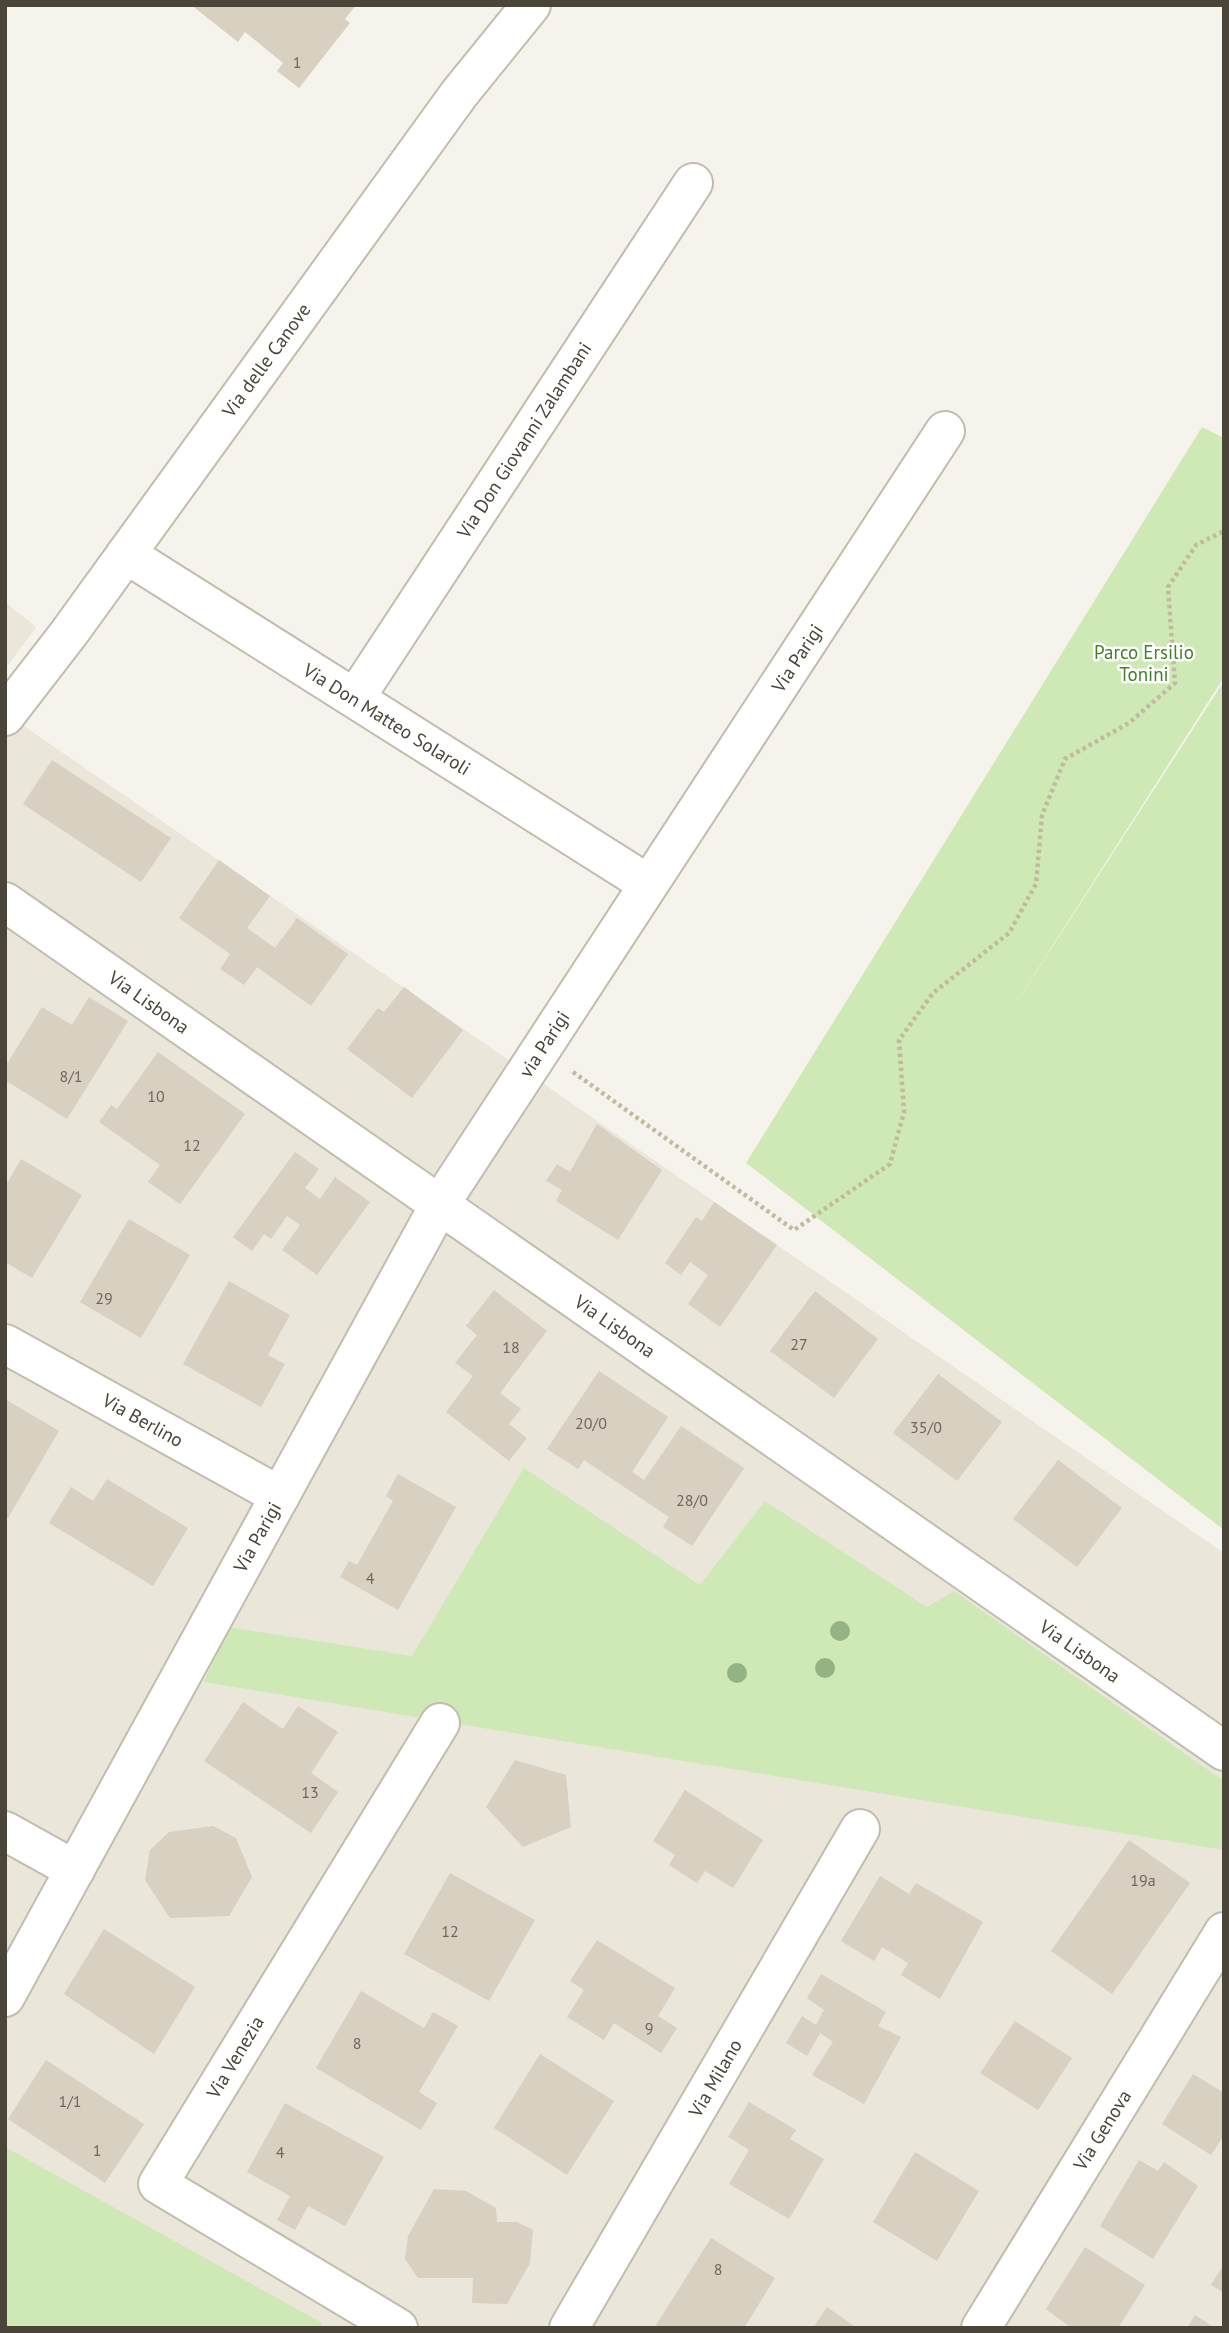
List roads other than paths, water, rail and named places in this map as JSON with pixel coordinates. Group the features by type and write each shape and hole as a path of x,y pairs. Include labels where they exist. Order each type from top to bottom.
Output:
{"street":[{"name":"Via delle Canove","path":"5,716 126,554 458,94 531,5"},
{"name":"Via Don Giovanni Zalambani","path":"355,698 693,183"},
{"name":"Via Parigi","path":"648,884 945,431"},
{"name":"Via Don Matteo Solaroli","path":"126,554 648,884"},
{"name":"via Parigi","path":"440,1204 648,884"},
{"name":"Via Lisbona","path":"5,902 1224,1751"},
{"name":"Via Parigi","path":"5,1997 440,1204"},
{"name":"Via Berlino","path":"5,1344 280,1496"},
{"name":"Via Venezia","path":"373,2321 158,2184 440,1723"},
{"name":"Via Milano","path":"569,2328 860,1829"},
{"path":"5,1832 75,1870"},
{"name":"Via Genova","path":"981,2328 1224,1932"}],"park label":[{"name":"Parco Ersilio Tonini","path":"1144,663"}]}
